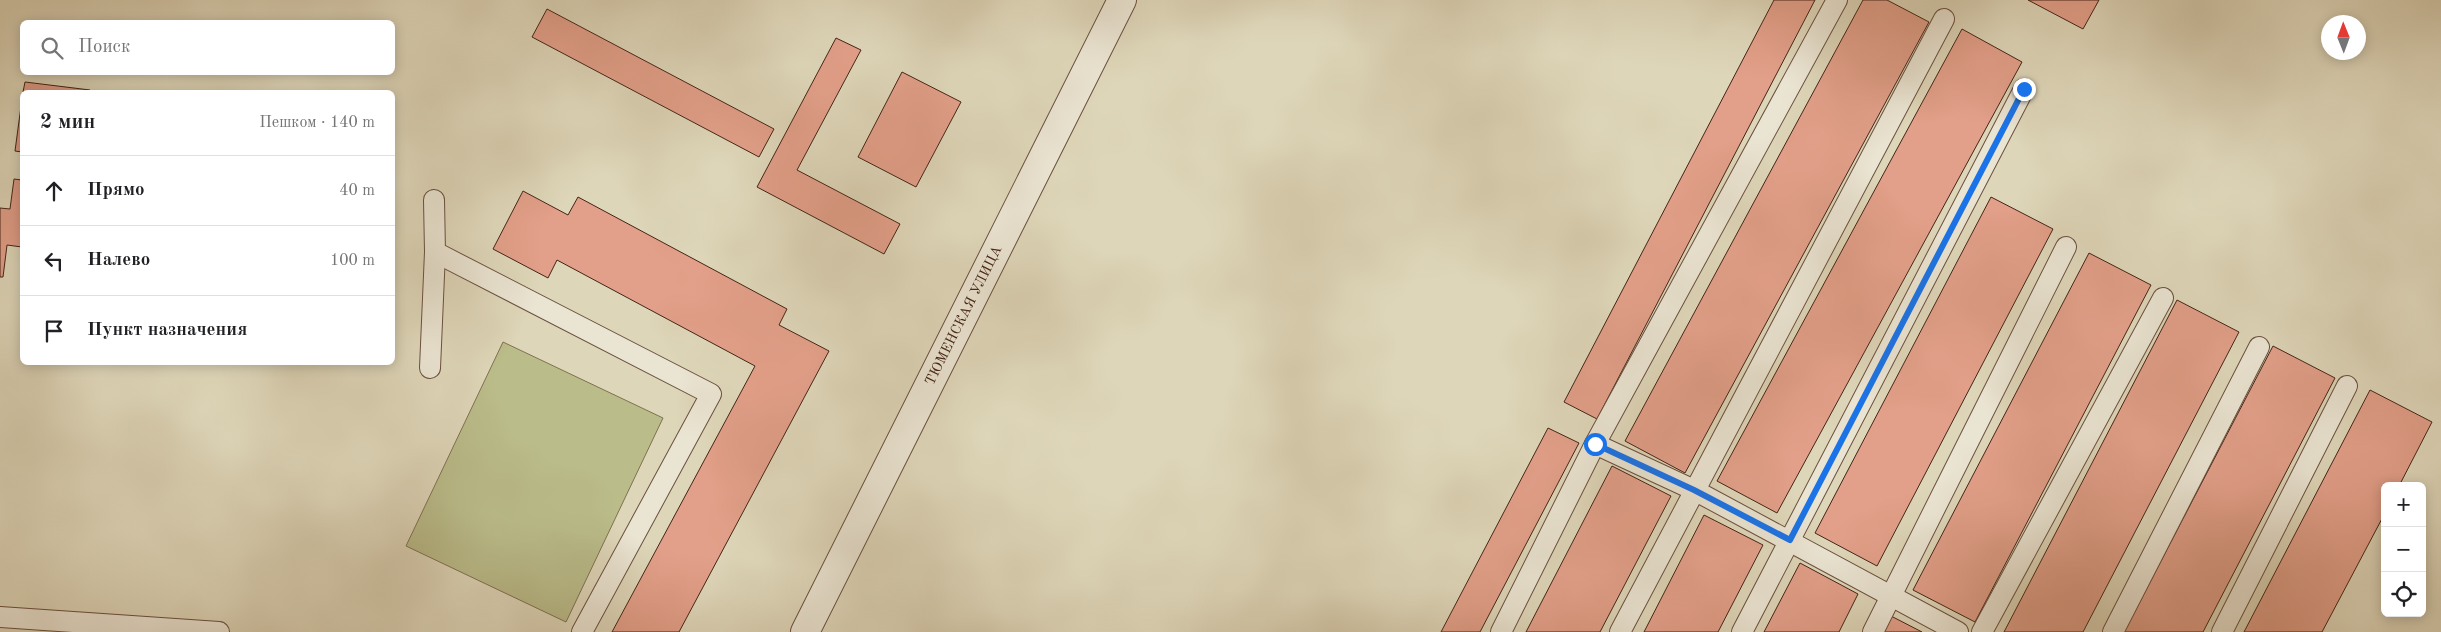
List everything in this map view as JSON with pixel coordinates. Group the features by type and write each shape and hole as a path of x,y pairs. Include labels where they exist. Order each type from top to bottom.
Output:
{"street":[{"name":"ТЮМЕНСКАЯ УЛИЦА","path":"805,632 1122,0"}],"lane":[{"path":"1501,632 1595,444 1837,0"},
{"path":"1620,632 1944,19"},
{"path":"1742,632 2024,89"},
{"path":"430,368 436,252 434,200"},
{"path":"1873,632 2066,247"},
{"path":"436,252 711,394 582,632"},
{"path":"1982,632 2163,298"},
{"path":"2113,632 2260,347"},
{"path":"2222,632 2347,386"},
{"path":"1595,444 1694,490 1893,595 1958,632"},
{"path":"0,616 149,629 219,632"}],"green space":[{"path":"503,342 663,418 566,622 406,546"}],"building":[{"path":"1774,0 1815,0 1597,419 1564,402"},
{"path":"1863,0 1887,0 1929,22 1685,473 1625,441"},
{"path":"2028,0 2099,0 2083,29"},
{"path":"547,9 774,129 759,157 532,37"},
{"path":"1962,29 2022,62 1777,513 1717,481"},
{"path":"836,38 861,50 797,170 900,224 884,254 757,187"},
{"path":"902,72 961,102 916,187 858,157"},
{"path":"25,82 90,90 23,90"},
{"path":"20,114 20,152 15,151"},
{"path":"14,179 20,180 20,247 7,245 3,277 0,277 0,208 10,209"},
{"path":"523,191 568,215 578,197 787,309 779,325 829,351 679,632 612,632 755,366 557,260 548,278 493,249"},
{"path":"1991,197 2053,229 1877,566 1815,533"},
{"path":"2089,253 2151,285 1975,622 1913,590"},
{"path":"2177,300 2239,332 2083,632 2004,632"},
{"path":"2273,346 2335,378 2203,632 2124,632"},
{"path":"2370,390 2432,422 2401,482 2381,482 2381,521 2322,632 2244,632"},
{"path":"1548,428 1579,443 1480,632 1441,632"},
{"path":"1612,466 1671,496 1600,632 1526,632"},
{"path":"1704,515 1763,545 1718,632 1644,632"},
{"path":"1800,563 1858,594 1839,632 1764,632"},
{"path":"1891,616 1922,632 1883,632"}],"route":[{"path":"1595,444 1694,490 1790,540 2024,89"}]}
